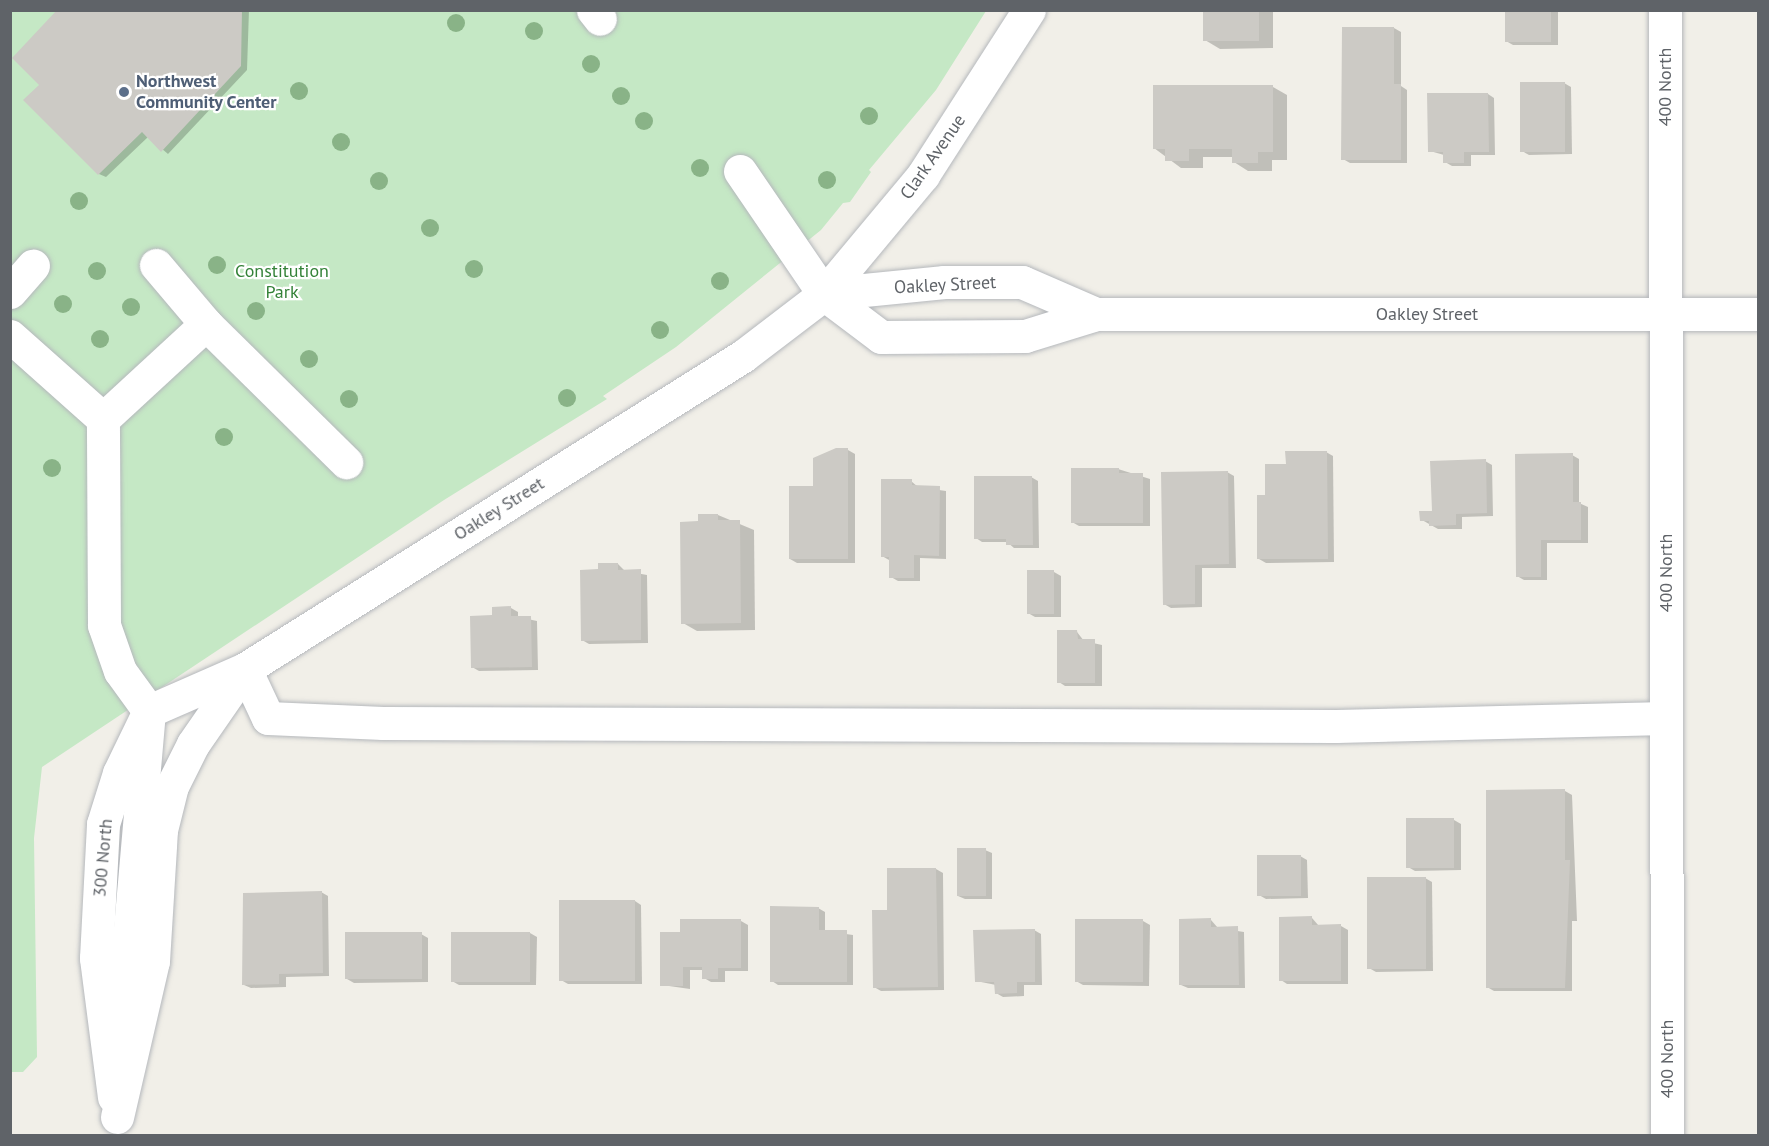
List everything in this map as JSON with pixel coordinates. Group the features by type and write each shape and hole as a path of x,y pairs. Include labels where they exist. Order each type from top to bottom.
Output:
{"street":[{"name":"Clark Avenue","path":"824,294 923,175 1029,10"},
{"name":"400 North","path":"1665,10 1667,1136"},
{"path":"741,171 824,294"},
{"path":"156,265 206,324 346,462"},
{"path":"10,292 33,266"},
{"name":"Oakley Street","path":"193,744 245,669 743,356 824,294 944,282 1022,282 1096,314"},
{"name":"Oakley Street","path":"824,294 882,337 1025,336 1096,314 1758,314"},
{"path":"206,324 103,419 104,626 120,671 149,711 245,669 268,718 394,723 1335,726 1666,718"},
{"path":"10,336 103,419"},
{"name":"300 North","path":"116,1126 96,958 103,824 119,773 149,711"},
{"name":"300 North","path":"116,1126 153,961 161,830 172,786 193,744"}],"green space":[{"name":"Constitution Park","path":"10,11 986,11 936,90 869,170 871,172 850,202 843,203 821,230 676,347 603,396 607,399 444,500 42,767 34,838 37,1057 23,1072 10,1072"}],"building":[{"name":"Northwest Community Center","path":"57,10 242,10 241,66 161,152 142,132 98,175 23,100 39,85 12,58"},
{"path":"1203,10 1259,10 1259,41 1203,41"},
{"path":"1505,10 1551,10 1551,42 1505,42"},
{"path":"1342,27 1394,27 1394,84 1401,84 1401,160 1341,160"},
{"path":"1520,82 1565,82 1565,152 1520,152"},
{"path":"1153,85 1273,85 1273,152 1258,152 1258,163 1232,163 1232,149 1189,149 1189,161 1165,161 1165,149 1153,149"},
{"path":"1427,93 1488,93 1489,152 1464,152 1464,163 1443,163 1443,152 1428,152"},
{"path":"836,448 848,448 848,559 789,559 789,486 813,486 813,458"},
{"path":"1285,451 1327,451 1328,559 1257,559 1257,495 1265,495 1265,464 1286,464"},
{"path":"1573,453 1573,502 1581,502 1581,540 1541,540 1541,577 1516,577 1515,454"},
{"path":"1486,459 1487,513 1456,514 1456,525 1429,526 1429,521 1420,521 1419,511 1432,511 1430,461"},
{"path":"1071,468 1119,468 1119,473 1143,473 1143,523 1071,523"},
{"path":"1228,471 1229,564 1195,565 1195,604 1163,605 1161,472"},
{"path":"974,476 1032,476 1033,545 1006,545 1006,539 974,539"},
{"path":"881,479 912,479 912,485 940,486 939,556 914,555 914,578 889,578 889,557 881,557"},
{"path":"698,514 718,514 718,520 740,520 741,623 681,624 680,522 698,521"},
{"path":"598,563 618,563 618,570 641,569 641,640 581,641 580,570 598,569"},
{"path":"1027,570 1054,570 1054,614 1027,614"},
{"path":"511,606 511,616 531,616 532,667 471,668 470,616 492,615 492,607"},
{"path":"1057,630 1077,630 1078,639 1095,639 1095,683 1057,683"},
{"path":"1565,789 1565,860 1570,860 1565,988 1486,988 1486,790"},
{"path":"1406,818 1454,818 1454,868 1406,868"},
{"path":"957,848 986,848 986,896 957,896"},
{"path":"1257,855 1301,855 1301,896 1257,896"},
{"path":"887,868 936,868 938,987 873,988 872,910 887,910"},
{"path":"1367,877 1426,877 1426,969 1367,969"},
{"path":"322,891 323,973 279,974 279,984 242,985 243,893"},
{"path":"559,900 635,900 635,981 559,981"},
{"path":"770,906 819,907 819,930 847,930 847,982 770,982"},
{"path":"1312,916 1312,925 1341,924 1341,981 1279,981 1279,917"},
{"path":"1211,918 1211,927 1238,926 1239,985 1179,985 1179,919"},
{"path":"680,919 741,919 741,968 718,968 718,979 702,979 702,967 683,967 683,986 660,986 660,932 680,932"},
{"path":"1075,919 1143,919 1143,982 1075,982"},
{"path":"1035,929 1035,982 1017,982 1017,993 995,994 994,982 975,982 973,930"},
{"path":"345,932 422,932 422,979 345,979"},
{"path":"451,932 530,932 530,982 451,982"}],"place":[{"name":"Northwest Community Center","path":"124,92"}]}
